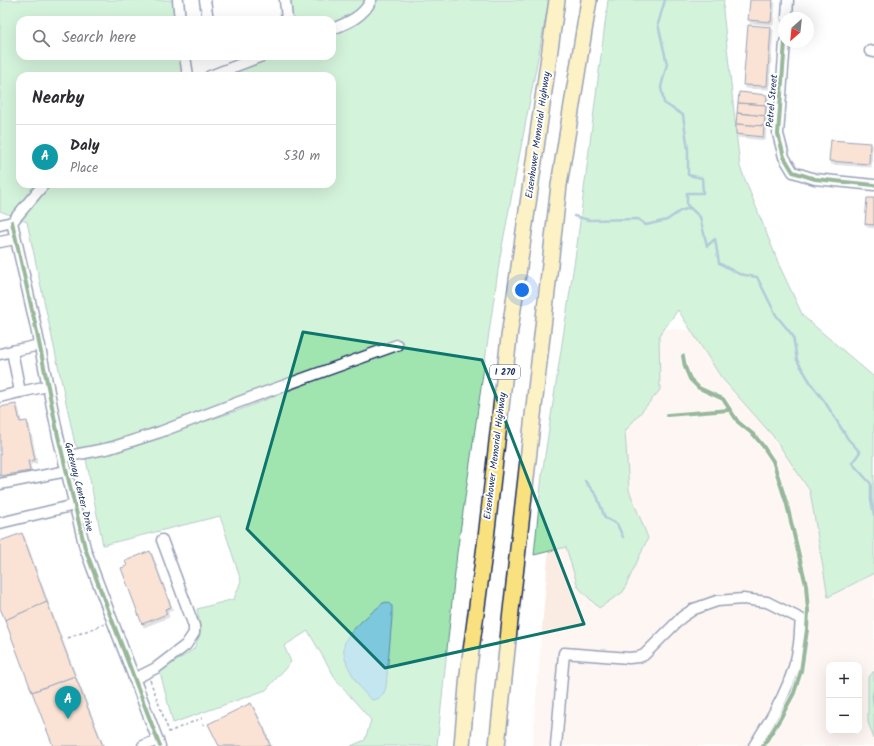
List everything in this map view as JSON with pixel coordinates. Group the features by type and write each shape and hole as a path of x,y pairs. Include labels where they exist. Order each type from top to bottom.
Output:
{"highway":[{"name":"Eisenhower Memorial Highway","path":"462,746 468,674 486,538 511,322 557,0"},
{"path":"497,746 559,185 589,0"}],"street":[{"path":"178,0 180,16"},
{"path":"205,0 207,16"},
{"path":"285,0 287,16"},
{"path":"336,27 349,22 361,14 371,0"},
{"path":"787,12 788,0"},
{"name":"Petrel Street","path":"785,48 778,134 784,157 793,172 815,179 874,185"},
{"path":"186,60 187,72"},
{"path":"220,72 252,60"},
{"path":"0,225 12,222 41,188"},
{"name":"Gateway Center Drive","path":"12,222 85,548 159,743"},
{"path":"0,242 15,239"},
{"path":"0,354 40,345"},
{"path":"64,457 110,448 160,432 397,345"},
{"path":"12,351 20,392"},
{"path":"0,397 48,386"},
{"path":"0,484 67,471"},
{"path":"0,523 75,505"},
{"path":"134,678 156,668 186,644 194,633 194,626 162,540"},
{"path":"556,746 564,654 630,658 639,657 644,655 661,639 677,621 694,609 717,601 743,599 767,602 801,619 799,644 794,666 783,696 776,711 754,746"},
{"path":"143,746 159,743"}],"path":[{"path":"68,638 100,626"},
{"path":"147,672 169,732 202,718 204,727"}],"highlighted area":[{"path":"303,332 482,360 584,624 385,668 247,529"}],"shaded area":[{"path":"568,320 721,333 874,543 874,746 532,746"}],"green space":[{"path":"0,0 178,0 180,16 16,16 16,60 186,60 187,72 16,72 16,188 336,188 336,72 220,72 252,60 336,60 336,16 287,16 285,0 549,0 500,257 457,553 437,746 351,746 365,740 371,720 337,681 308,631 284,646 291,662 266,690 173,723 160,672 194,649 201,631 197,609 234,599 241,581 220,516 103,545 86,459 75,444 27,222 0,211","holes":["354,365 237,411 107,453"]},
{"path":"608,0 724,0 723,10 740,167 780,267 803,316 874,377 874,573 828,597 810,491 773,436 721,377 678,310 659,336 660,390 625,431 629,490 648,538 623,592 599,608 578,587 566,547 534,555 542,475 577,245"},
{"path":"874,671 874,739 868,722 868,678"}],"water":[{"path":"387,602 392,606 392,617 386,687 384,693 378,699 372,700 357,683 347,665 344,647 345,641 354,629 383,603"}],"building":[{"path":"750,0 773,0 771,22 748,20"},
{"path":"748,25 771,27 767,86 743,85"},
{"path":"739,92 767,95 766,105 738,103"},
{"path":"738,103 766,105 765,116 737,113"},
{"path":"737,113 765,116 764,126 736,124"},
{"path":"736,124 764,126 763,137 736,134"},
{"path":"831,140 870,143 869,164 829,161"},
{"path":"867,198 874,198 874,225 865,224"},
{"path":"16,404 20,422 27,421 35,460 28,461 30,471 0,476 0,407"},
{"path":"22,533 47,602 5,620 0,608 0,541"},
{"path":"150,551 171,607 165,609 167,614 142,624 121,568 127,566 125,561"},
{"path":"47,602 75,676 32,692 5,620"},
{"path":"75,676 103,746 53,746 32,692"},
{"path":"251,703 264,729 270,746 219,746 208,724"}],"waterway":[{"path":"665,0 658,24 667,64 661,87 664,103 683,115 688,150 688,175 702,178 703,193 687,193 687,205 700,217 707,246 715,239 719,263 739,274 757,277 776,315 793,336 797,360 848,439 860,452 852,463 871,484 871,500 874,515"},
{"path":"574,216 589,220 638,219 646,225 667,220 680,211 690,208"},
{"path":"585,481 597,496 605,518 617,524 623,537"},
{"path":"874,691 874,707"}],"cycle path":[{"path":"785,48 778,134 784,157 793,172 815,179 874,185"},
{"path":"12,222 35,323 58,436 85,548 160,746"},
{"path":"683,356 685,367 690,379 699,388 723,399 738,422 754,435 773,461 787,505 806,585 808,611 807,630 801,671 794,693 763,746"},
{"path":"667,415 729,410"}],"place":[{"name":"Daly","path":"68,719"}]}
